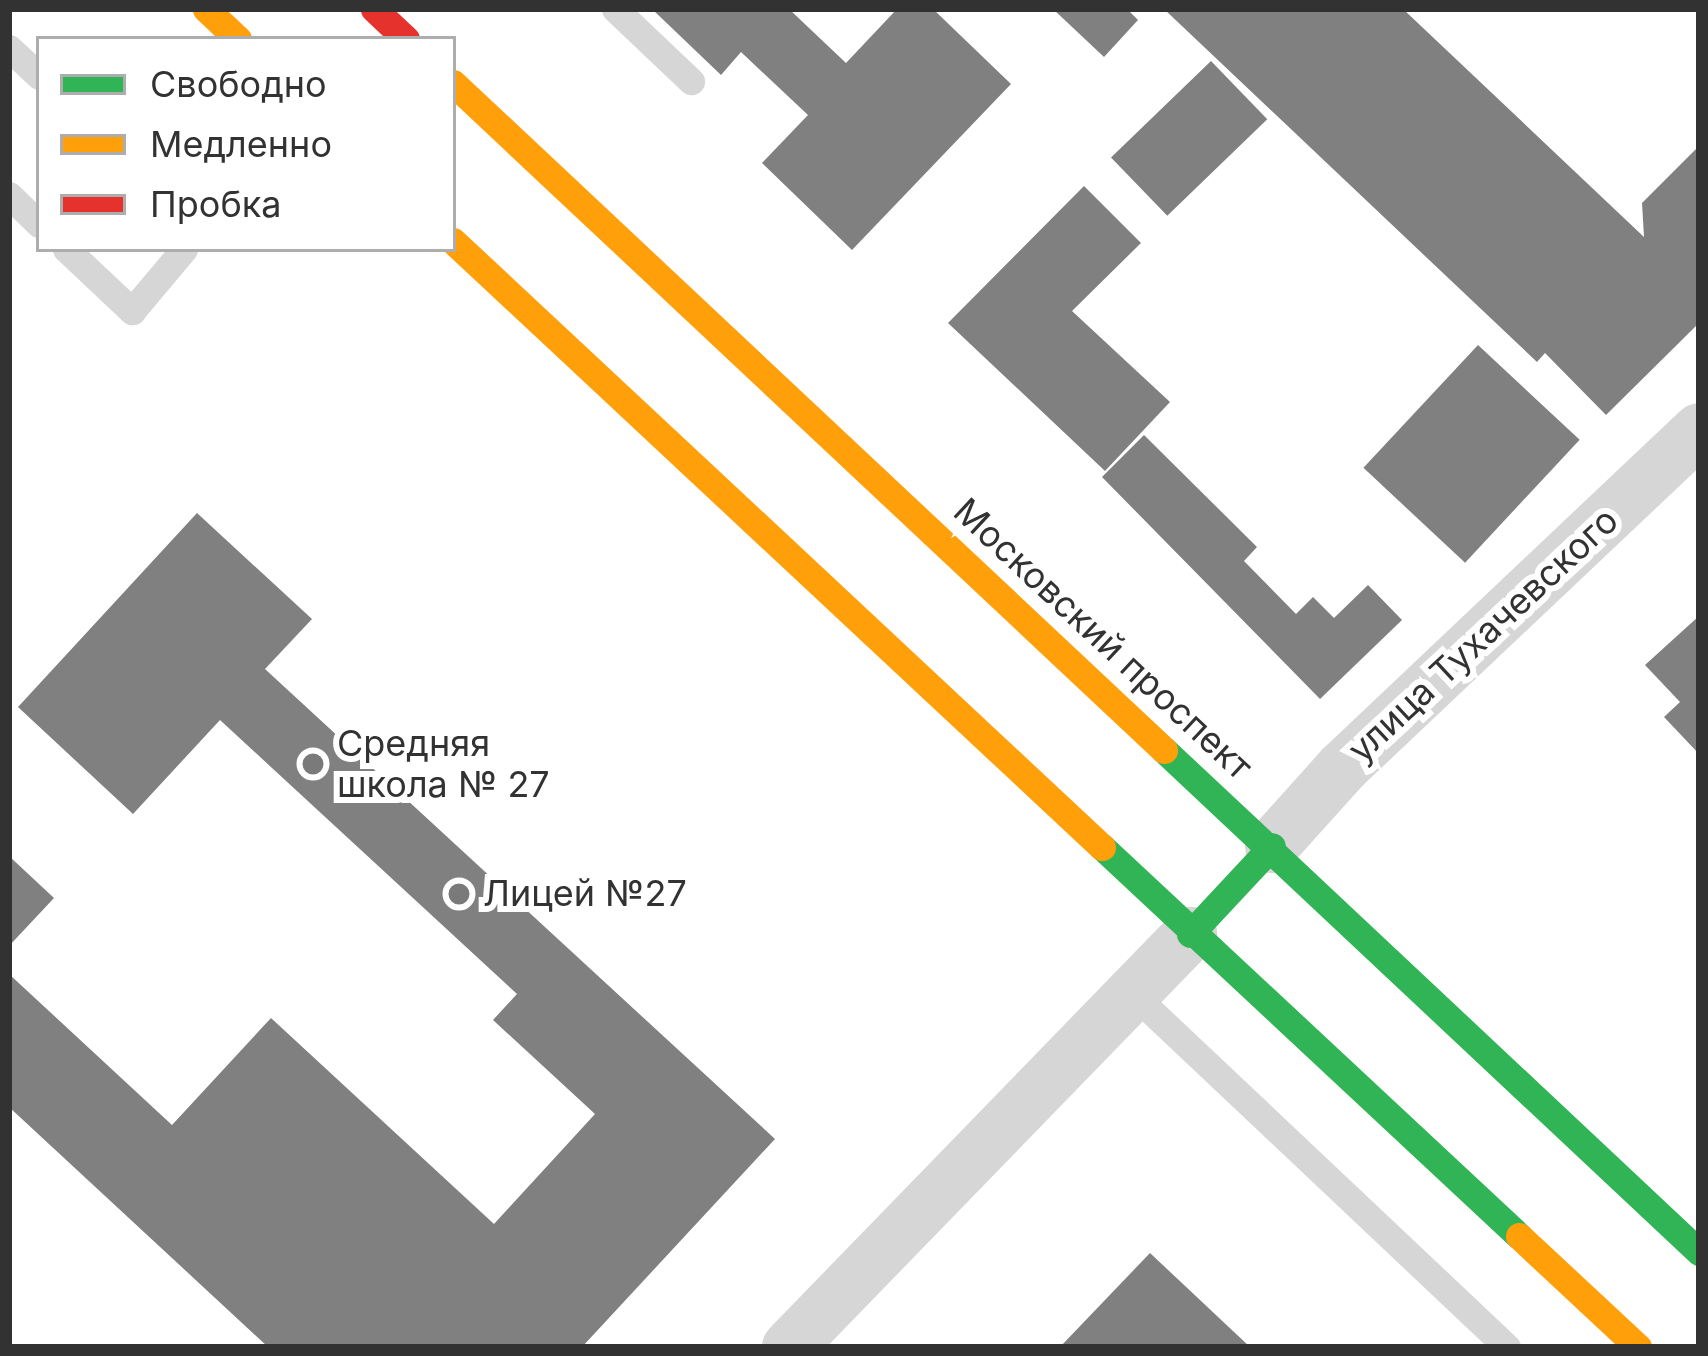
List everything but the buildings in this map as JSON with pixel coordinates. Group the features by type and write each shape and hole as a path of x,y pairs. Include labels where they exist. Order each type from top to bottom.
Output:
{"main road":[{"path":"206,9 235,36"},
{"path":"374,9 403,36"},
{"name":"Московский проспект","path":"456,86 1272,846 1699,1252"},
{"path":"456,244 1190,934 1638,1347"},
{"path":"1190,934 1272,846"}],"street":[{"name":"улица Тухачевского","path":"1272,846 1343,767 1699,430"},
{"path":"789,1347 1190,934"}],"lane":[{"path":"615,9 691,81"},
{"path":"9,48 36,73"},
{"path":"9,195 36,221"},
{"path":"69,252 132,311 181,252"},
{"path":"1132,992 1507,1347"}],"traffic: fast":[{"path":"1164,750 1699,1252"},
{"path":"1190,934 1272,846"},
{"path":"1102,847 1519,1236"}],"traffic: slow":[{"path":"206,9 235,36"},
{"path":"456,86 1164,750"},
{"path":"456,244 1102,847"},
{"path":"1519,1236 1638,1347"}],"traffic: jam":[{"path":"374,9 403,36"}],"place":[{"name":"Средняя школа № 27","path":"313,764"},
{"name":"Лицей №27","path":"459,894"}]}
